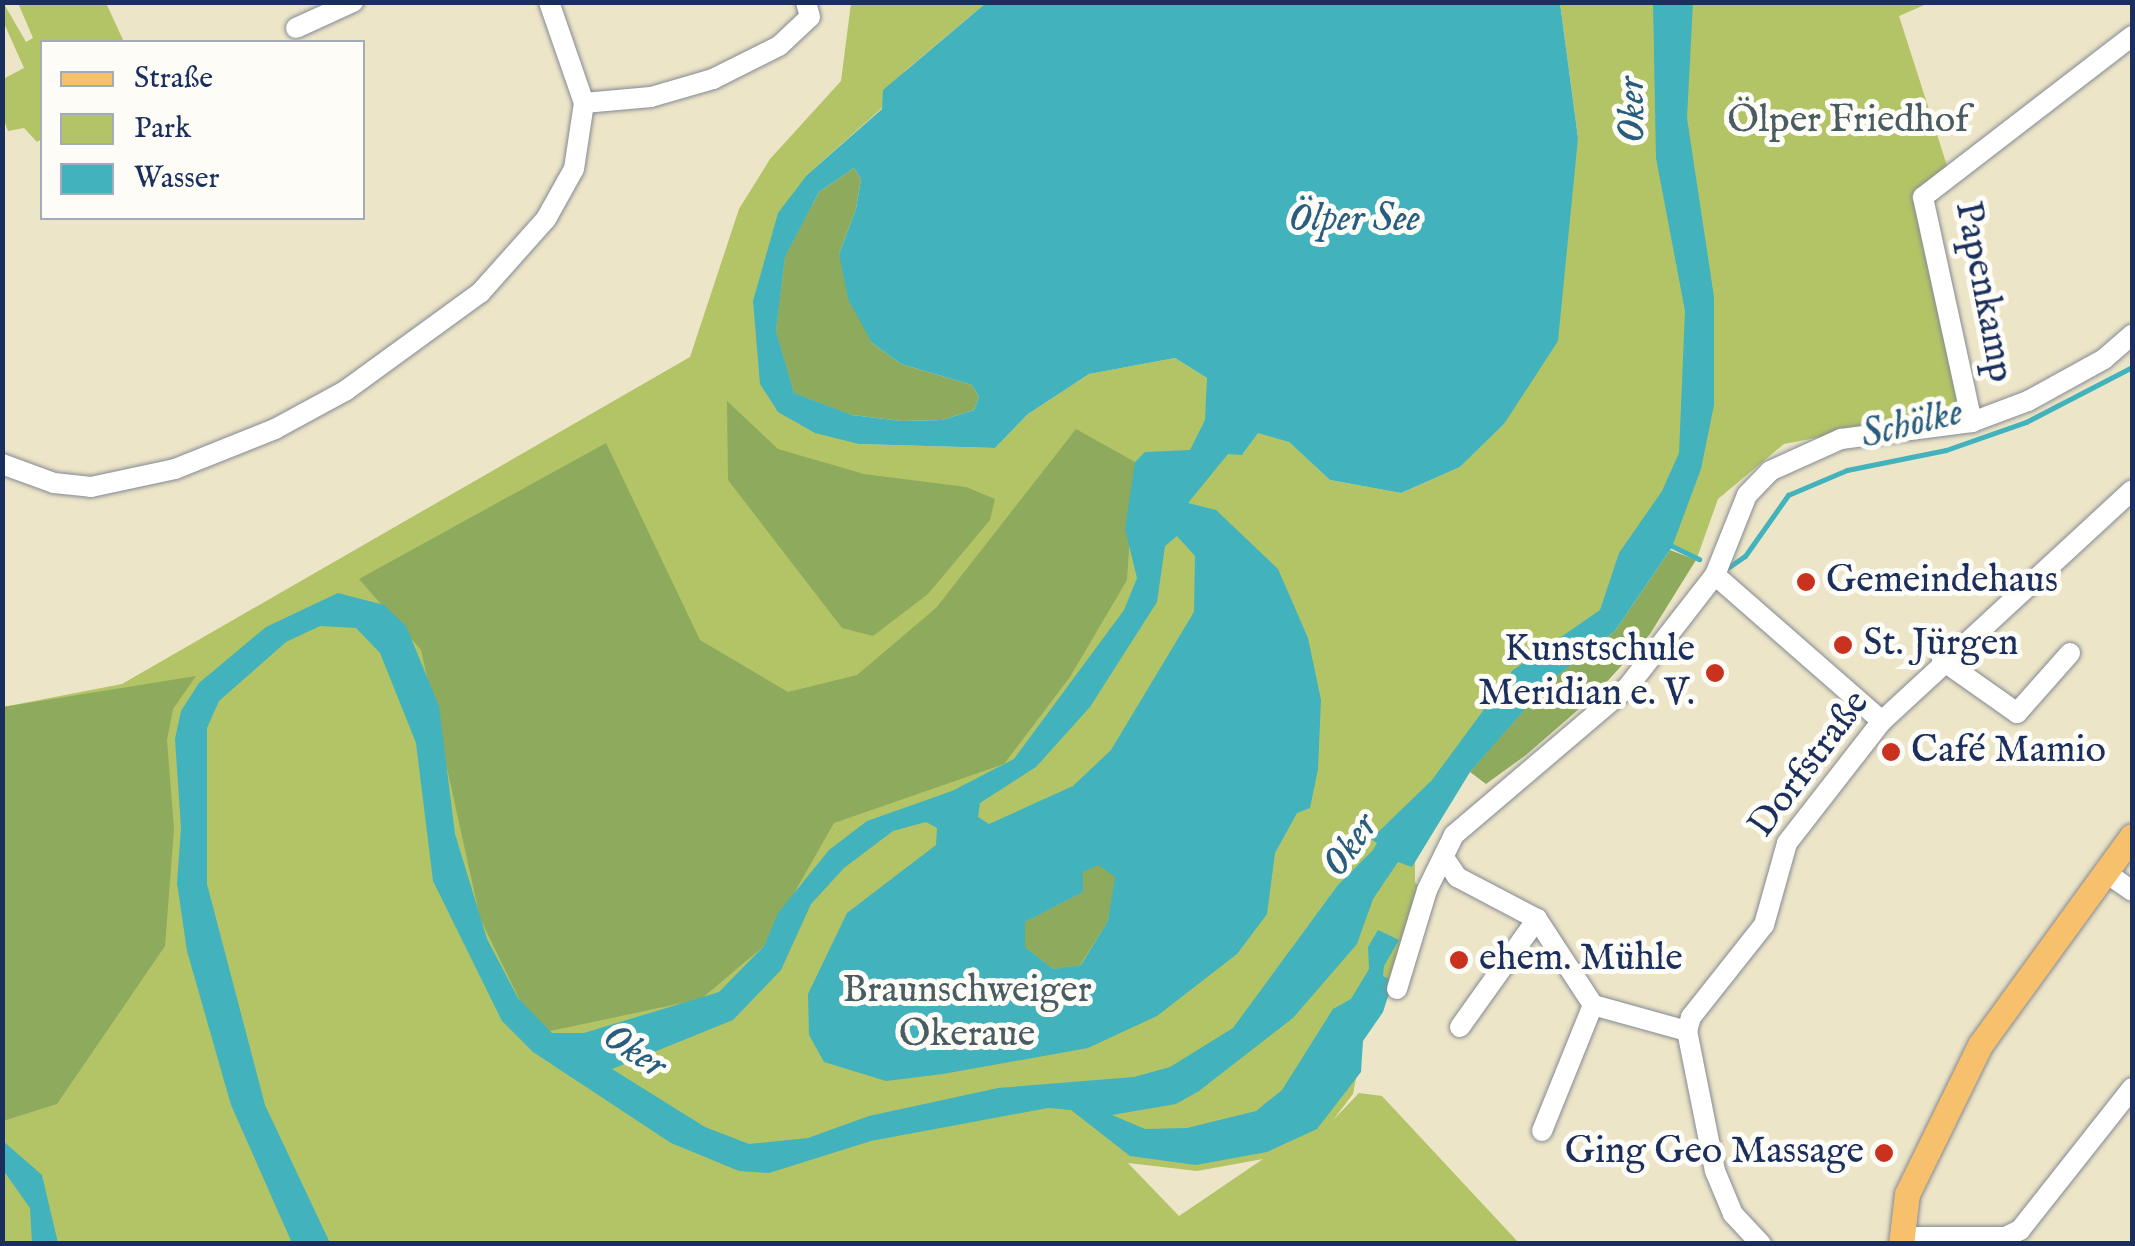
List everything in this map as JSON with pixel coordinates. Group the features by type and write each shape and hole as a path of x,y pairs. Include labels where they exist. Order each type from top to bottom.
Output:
{"main road":[{"path":"1901,1240 1920,1162 1980,1045 2132,836"}],"street":[{"path":"296,28 353,2"},
{"path":"2,464 54,484 121,484 216,453 290,422 421,340 480,293 546,219 574,169 584,103 549,2"},
{"path":"584,103 651,97 713,79 779,46 810,17 806,2"},
{"name":"Papenkamp","path":"1972,422 1923,196 2132,36"},
{"path":"1397,989 1427,890 1466,822 1627,688 1715,576 1747,495 1792,458 1842,439 1972,422 2058,384 2132,335"},
{"name":"Dorfstraße","path":"1687,1032 1699,1004 1764,925 1787,843 1882,721 1942,660 2132,490"},
{"path":"1715,576 1882,721"},
{"path":"1942,660 2017,713 2070,653"},
{"path":"1445,858 1457,876 1537,919 1593,1005 1687,1032 1715,1172 1733,1214 1761,1244"},
{"path":"2106,872 2132,891"},
{"path":"1460,1026 1537,919"},
{"path":"1542,1131 1593,1005"},
{"path":"1901,1240 2004,1237 2020,1230 2132,1088"}],"green space":[{"path":"3,2 26,42 33,38 18,3 106,3 123,40 40,40 37,142 24,128 8,131 3,118 3,79 24,68 3,21"},
{"path":"851,3 986,3 905,71 882,108 807,175 859,444 995,448 1028,414 1089,374 1175,358 1207,378 1243,454 1258,432 1289,442 1330,480 1401,493 1460,467 1504,424 1578,138 1560,3 1929,3 1899,16 1950,175 1922,196 1968,409 1784,444 1718,499 1697,558 1671,547 1641,591 1470,772 1415,855 1415,882 1422,890 1391,992 1363,1041 1353,1094 1333,1120 1359,1093 1382,1096 1519,1243 3,1244 3,707 122,684 690,357 739,209 770,159 841,81","holes":["1263,1159 1179,1216 1128,1163 1197,1171"]},
{"path":"854,168 861,179 856,209 839,254 872,343 901,364 972,385 979,397 974,410 942,420 902,421 852,415 794,393 776,331 785,257 819,192"},
{"path":"727,401 778,449 864,474 966,487 995,499 990,520 928,594 873,636 842,628 728,480"},
{"path":"1076,429 1135,462 1127,580 1070,677 1004,764 834,823 764,946 701,999 536,1034 480,918 421,650 359,579 606,443 700,640 788,692 857,675 936,608"},
{"path":"1670,550 1696,560 1650,634 1595,695 1526,755 1486,784 1470,772 1550,681 1615,631"},
{"path":"196,676 173,709 167,740 174,829 165,946 57,1104 3,1121 3,707"},
{"path":"1098,864 1116,877 1108,921 1080,965 1053,969 1025,947 1025,922 1083,892 1083,872"}],"water":[{"path":"986,3 1560,3 1578,138 1558,341 1504,424 1460,467 1401,493 1330,480 1289,442 1258,433 1242,455 1228,454 1188,503 1216,510 1278,569 1308,638 1321,700 1318,769 1310,808 1297,813 1275,853 1267,914 1237,954 1157,1016 1088,1048 886,1081 824,1062 809,1035 808,994 847,913 936,845 937,828 926,822 893,831 844,868 811,904 781,970 733,1020 612,1069 705,1127 749,1144 808,1138 869,1116 998,1088 1134,1077 1170,1067 1233,1028 1338,885 1373,850 1377,843 1371,839 1432,780 1513,670 1600,610 1619,553 1662,491 1679,453 1685,311 1656,158 1653,3 1693,3 1687,118 1714,297 1714,405 1701,469 1672,547 1615,631 1550,681 1470,772 1412,867 1398,862 1373,899 1357,944 1293,1018 1199,1091 1176,1104 1112,1115 1145,1129 1187,1128 1256,1111 1282,1090 1333,1009 1351,999 1369,969 1368,947 1378,930 1399,940 1384,966 1383,976 1393,981 1383,1012 1363,1041 1361,1072 1317,1129 1267,1152 1196,1165 1130,1156 1071,1110 1048,1108 871,1141 769,1173 739,1171 671,1143 533,1052 502,1021 433,881 416,743 380,653 356,628 320,626 286,642 219,701 207,728 207,884 265,1105 330,1243 292,1243 231,1105 187,951 177,883 181,828 175,739 181,711 199,683 266,627 338,593 384,605 406,626 439,706 455,834 487,939 518,998 552,1033 584,1033 719,992 764,946 778,913 829,850 867,821 952,791 1014,759 1124,610 1137,578 1125,529 1135,462 1145,452 1190,450 1205,420 1207,378 1175,358 1089,374 1028,414 995,448 859,444 815,433 778,412 760,384 753,301 778,213 807,175 882,109 883,90","holes":["854,168 861,179 856,209 839,254 848,299 872,343 901,364 972,385 979,397 974,410 942,420 902,421 852,415 794,393 776,331 785,257 819,192","1177,536 1195,556 1194,612 1111,750 1073,786 989,824 978,817 980,803 1036,767 1090,707 1157,602 1165,546","1098,865 1115,877 1108,921 1081,965 1053,969 1025,947 1025,922 1083,892 1083,872"]},
{"path":"3,1141 42,1175 58,1243 32,1243 30,1208 3,1170"}],"waterway":[{"name":"Schölke","path":"1729,567 1745,556 1788,495 1847,470 1946,450 2026,422 2132,367"},
{"name":"Schölke","path":"1666,543 1699,559"}],"place":[{"name":"Gemeindehaus","path":"1806,582"},
{"name":"St. Jürgen","path":"1843,645"},
{"name":"Kunstschule Meridian e. V.","path":"1715,673"},
{"name":"Café Mamio","path":"1891,752"},
{"name":"ehem. Mühle","path":"1459,960"},
{"name":"Ging Geo Massage","path":"1884,1153"}],"water label":[{"name":"Oker","path":"1633,110"},
{"name":"Ölper See","path":"1354,220"},
{"name":"Oker","path":"1351,846"},
{"name":"Oker","path":"634,1052"}],"park label":[{"name":"Ölper Friedhof","path":"1848,122"},
{"name":"Braunschweiger Okeraue","path":"967,1014"}]}
